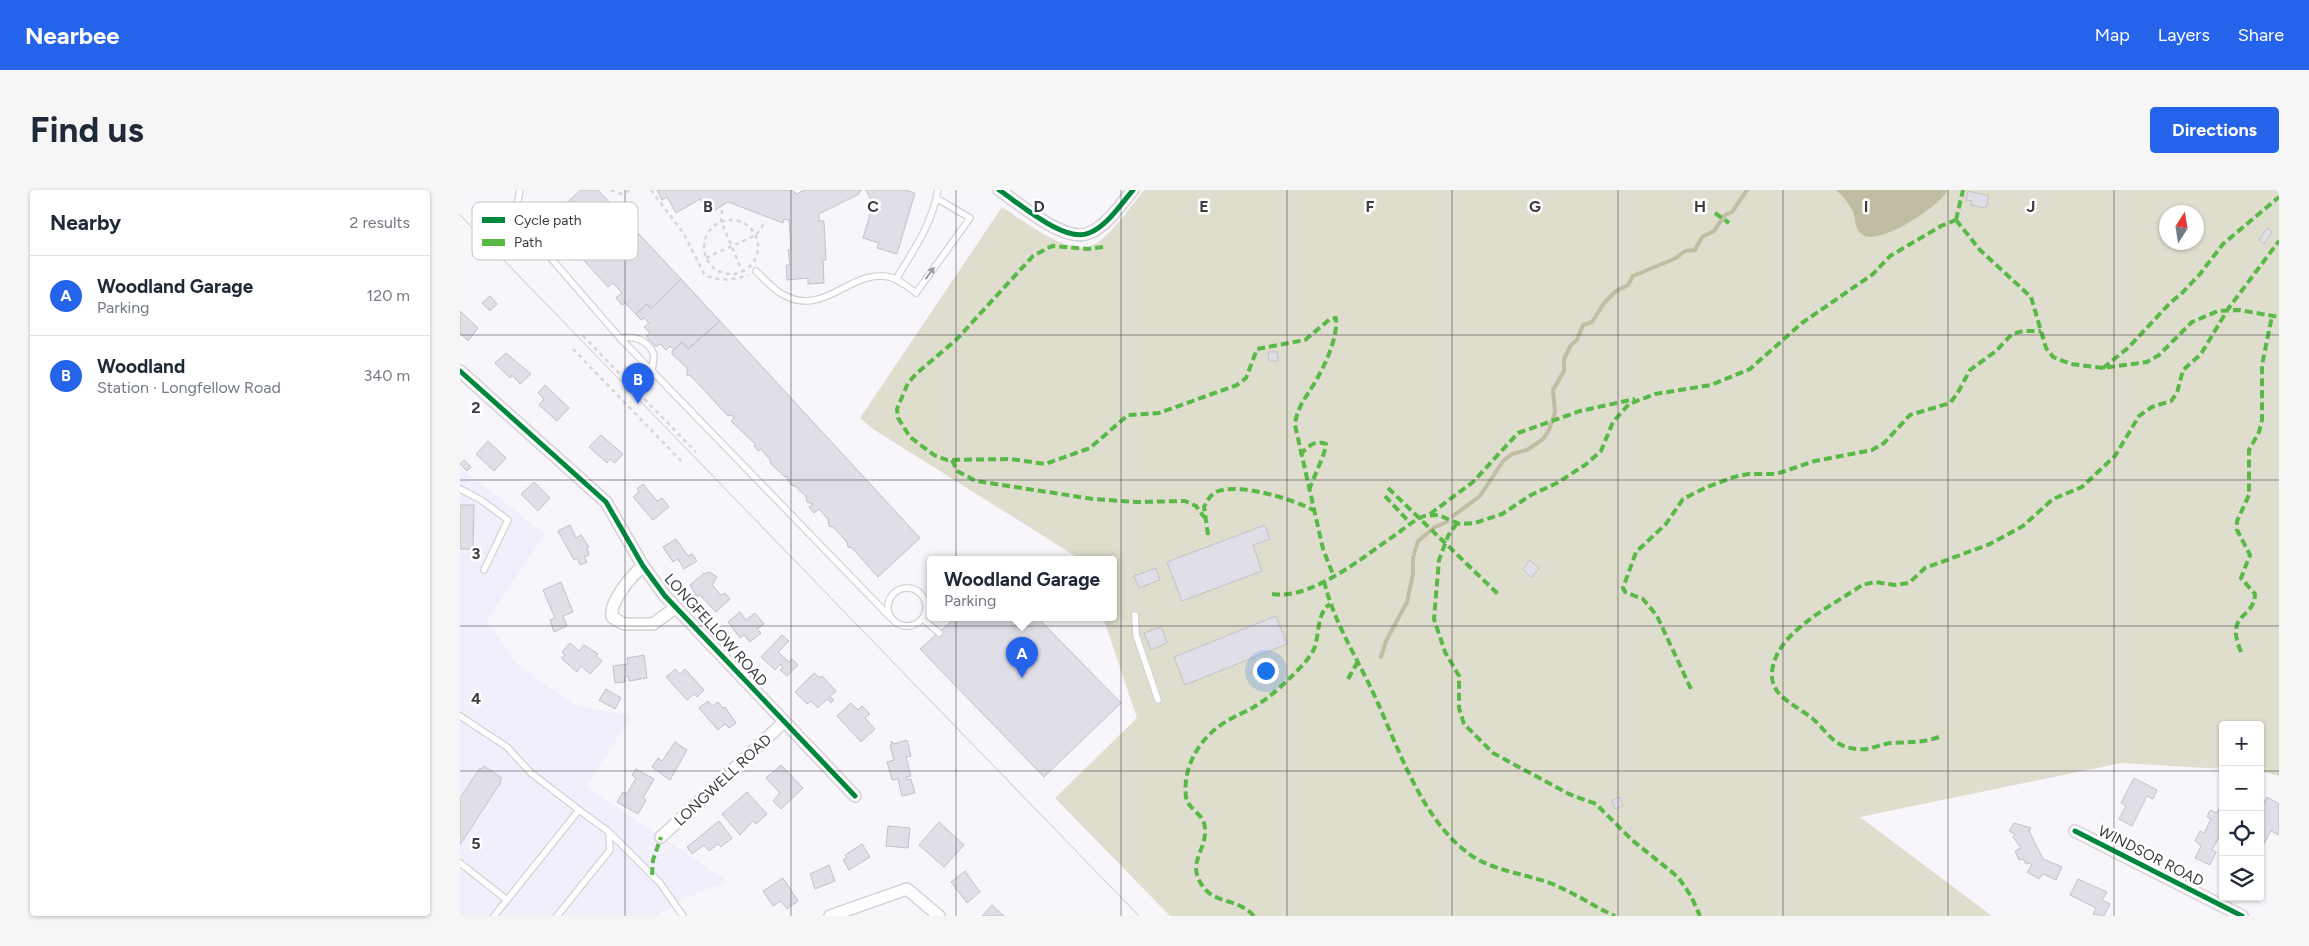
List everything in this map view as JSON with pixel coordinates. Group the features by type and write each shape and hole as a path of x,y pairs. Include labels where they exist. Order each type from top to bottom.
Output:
{"street":[{"path":"998,190 1058,229 1077,235 1085,235 1096,229 1133,190"},
{"name":"LONGFELLOW ROAD","path":"460,371 606,502 643,566 675,608 855,796"},
{"path":"643,566 626,584 612,607 612,617 624,624 653,624 663,619 675,608"},
{"name":"LONGWELL ROAD","path":"661,837 784,722"},
{"name":"WINDSOR ROAD","path":"2075,831 2242,916"},
{"path":"830,916 907,889 939,916"}],"lane":[{"path":"896,279 924,234 938,190"},
{"path":"756,271 783,295 805,300 822,299 872,276 896,279 916,293 970,218 936,198"},
{"path":"552,260 620,338 892,618 900,625 917,624 923,618 927,607 924,598 917,591 907,588 897,591 890,598 888,608 892,618"},
{"path":"620,338 636,337 643,341 654,354 652,371"},
{"path":"460,489 481,500 508,520 484,570"},
{"path":"1135,615 1136,635 1158,700"},
{"path":"923,618 939,633"},
{"path":"460,716 507,747 531,773 609,832 660,883 683,916"},
{"path":"494,916 579,810"},
{"path":"557,916 610,850 609,832"},
{"path":"460,863 507,900"}],"path":[{"path":"612,190 622,194 630,190"},
{"path":"651,190 684,234 704,274 710,277 732,279 742,278 756,271"},
{"path":"722,210 721,221 730,247 742,272"},
{"path":"721,221 740,221 749,226 756,235 757,256 752,264 742,272 729,274 720,272 706,258 704,248 707,234 713,226 721,221"},
{"path":"706,258 756,235 766,221"},
{"path":"1591,314 1597,318"},
{"path":"583,336 696,452"},
{"path":"573,349 684,464"},
{"path":"1409,554 1416,555"}],"shaded area":[{"path":"1144,190 2279,190 2279,776 2264,772 2264,721 2219,721 2219,769 2121,763 1860,817 1992,916 1170,916 1055,798 1137,718 1104,621 1117,621 1117,556 1075,556 873,429 860,418 1002,207 1047,236 1073,246 1085,247 1095,244 1108,234"},
{"path":"1836,190 1948,190 1934,205 1909,223 1882,235 1871,237 1860,232 1856,226 1853,211"},
{"path":"460,467 545,534 487,621 518,665 575,705 631,716 586,787 728,881 688,897 656,916 460,916"}],"building":[{"path":"581,190 598,190 609,202 567,202"},
{"path":"657,190 791,190 797,194 804,190 862,190 859,194 819,214 819,221 824,221 826,260 823,260 824,283 808,284 808,278 787,280 786,265 790,265 788,250 791,250 789,220 784,219 783,223 728,202 709,214 700,199 676,213 667,197 662,200"},
{"path":"866,190 905,190 915,193 897,254 877,248 879,243 863,238 873,204"},
{"path":"1968,191 1989,196 1986,208 1971,205 1972,201 1966,200"},
{"path":"2267,228 2272,232 2264,244 2259,240"},
{"path":"638,233 681,279 651,309 647,304 636,314 625,303 622,305 616,298 622,293 613,283 608,287 583,260 638,260"},
{"path":"681,279 720,321 688,349 682,342 674,350 670,346 666,350 660,344 656,347 646,336 650,333 644,327 649,323 644,318 641,320 636,314 647,304 651,309"},
{"path":"490,296 497,304 490,311 482,303"},
{"path":"460,311 478,328 468,341 460,333"},
{"path":"720,321 920,538 878,577 852,548 848,547 847,542 833,527 829,526 828,519 819,509 814,513 809,507 813,504 807,502 806,496 795,486 791,485 786,476 771,464 761,449 758,451 754,446 756,445 731,421 734,418 733,416 727,415 691,376 687,375 687,368 672,354 672,351 682,342 688,349"},
{"path":"1268,352 1277,352 1278,361 1269,361"},
{"path":"506,353 531,374 520,384 512,375 510,378 495,363"},
{"path":"545,385 569,408 557,421 539,405 544,399 538,393"},
{"path":"601,435 623,454 615,463 610,459 607,463 589,447"},
{"path":"488,441 506,458 494,471 476,454"},
{"path":"464,460 471,467 467,471 460,464"},
{"path":"534,482 550,498 538,511 521,494"},
{"path":"643,484 657,501 662,498 669,507 653,520 633,497 639,492 637,489"},
{"path":"460,505 474,505 473,549 460,549"},
{"path":"570,525 576,538 581,535 589,547 587,548 589,555 584,557 587,562 580,565 577,558 574,560 558,531"},
{"path":"1265,525 1270,539 1253,545 1262,571 1182,601 1167,562"},
{"path":"676,539 688,556 692,554 697,561 684,569 678,559 673,562 663,547"},
{"path":"1530,560 1539,569 1531,577 1523,569"},
{"path":"1156,568 1160,580 1139,588 1134,576"},
{"path":"710,572 717,577 712,585 721,595 725,593 730,599 716,612 700,595 697,597 690,585 703,574"},
{"path":"561,582 573,612 563,616 567,626 554,632 550,620 555,618 543,590"},
{"path":"740,612 746,620 755,613 764,624 757,629 761,633 750,642 744,635 740,638 728,622"},
{"path":"1276,616 1287,644 1185,685 1174,657"},
{"path":"952,621 1041,621 1121,703 1044,777 920,649"},
{"path":"1161,627 1167,643 1151,650 1144,633"},
{"path":"782,635 789,641 778,652 789,662 792,659 798,665 787,676 780,670 783,667 781,664 775,670 761,657"},
{"path":"570,643 579,651 584,645 598,654 596,656 602,661 590,674 581,666 577,672 561,658 565,655 562,652"},
{"path":"644,655 647,678 629,681 628,676 625,677 625,682 615,683 613,666 628,664 627,658"},
{"path":"675,669 680,674 685,669 704,690 697,697 694,694 687,700 666,677"},
{"path":"814,673 820,678 822,676 836,691 830,697 834,700 831,703 827,699 818,708 811,701 807,704 795,692"},
{"path":"606,689 621,698 615,709 599,700"},
{"path":"708,701 712,706 718,702 723,708 725,707 736,723 729,728 725,724 718,730 699,708"},
{"path":"851,703 858,710 862,706 870,714 865,718 875,729 861,742 837,716"},
{"path":"907,740 911,756 906,757 911,776 906,777 907,780 911,779 915,793 902,796 898,779 892,780 887,762 894,760 890,745 892,745 891,741 894,744"},
{"path":"675,742 687,750 670,780 652,767 658,758 662,761"},
{"path":"781,765 803,788 781,809 773,801 780,793 766,778"},
{"path":"484,766 502,778 501,782 460,845 460,798 480,768 482,769"},
{"path":"636,769 654,779 643,798 646,800 638,814 617,802 623,792 627,794 636,778 632,775"},
{"path":"2134,778 2157,790 2153,799 2147,796 2132,826 2119,819 2126,806 2121,803"},
{"path":"747,792 767,814 756,824 753,821 740,835 722,814"},
{"path":"1620,797 1623,806 1615,809 1612,800"},
{"path":"2267,797 2279,804 2279,835 2271,831 2264,844 2264,811 2264,803"},
{"path":"2219,808 2219,837 2212,850 2216,852 2210,865 2195,858 2201,846 2195,841 2200,831 2204,833 2211,819 2207,817 2210,810 2217,813"},
{"path":"719,821 732,838 721,847 718,844 709,851 704,845 692,854 687,847"},
{"path":"939,822 964,845 944,867 919,845"},
{"path":"2014,823 2031,828 2029,831 2043,859 2062,867 2056,880 2043,874 2039,879 2027,872 2032,865 2026,864 2023,859 2019,860 2015,851 2021,848 2013,837 2015,834 2009,831"},
{"path":"888,826 910,828 908,848 886,846"},
{"path":"862,844 870,857 849,870 843,860 847,858 845,855"},
{"path":"829,865 835,881 815,889 810,874"},
{"path":"965,871 980,892 967,903 951,882"},
{"path":"783,878 798,901 787,909 781,901 773,906 763,891"},
{"path":"2078,879 2107,892 2102,900 2110,904 2104,916 2093,914 2096,908 2070,895"},
{"path":"992,905 1004,916 982,916"}],"waterway":[{"path":"1453,516 1480,496 1503,461 1512,454 1527,450 1543,439 1549,430 1555,413 1553,390 1564,371 1564,359 1571,345 1577,340 1583,325 1592,322 1604,303 1616,291 1628,285 1633,276 1676,258 1685,251 1695,250 1702,237 1714,231 1725,215 1732,212 1747,190"},
{"path":"1381,657 1386,641 1407,602 1413,574 1413,557 1418,541 1435,527 1447,522"}],"tram line":[{"path":"460,215 472,227"},
{"path":"504,260 1139,916"}],"marked path":[{"path":"1956,220 1963,190"},
{"path":"2103,368 2128,348 2170,303 2183,292 2200,274 2223,244 2279,197"},
{"path":"1715,213 1729,223"},
{"path":"1956,220 1980,250 2031,297 2046,348 2053,357 2071,364 2103,368 2147,362 2159,355 2192,322 2218,311 2239,310 2279,317"},
{"path":"1272,594 1288,594 1322,583 1355,564 1424,516 1438,515 1460,524 1475,523 1502,514 1531,495 1557,483 1585,465 1601,451 1613,422 1629,404 1655,394 1711,385 1750,369 1802,323 1873,274 1890,256 1941,226 1956,220"},
{"path":"1939,737 1921,741 1887,744 1866,749 1849,748 1842,745 1836,742 1812,718 1780,695 1772,679 1772,669 1776,657 1791,635 1814,616 1862,585 1875,582 1895,585 1909,583 1925,568 1990,544 2023,526 2053,499 2082,487 2115,456 2139,416 2152,407 2171,401 2177,393 2183,370 2201,354 2228,309 2279,241"},
{"path":"1103,247 1088,249 1052,246 1033,256 956,340 908,383 897,409 898,418 910,437 934,455 947,460 1011,459 1045,464 1090,448 1128,415 1159,413 1237,385 1246,378 1257,349 1305,340 1330,319 1336,318 1335,335 1330,352 1300,408 1295,425 1323,549 1334,577"},
{"path":"2241,652 2236,630 2241,618 2250,608 2255,594 2241,578 2250,555 2237,530 2237,521 2249,495 2249,450 2259,432 2262,420 2262,365 2272,316"},
{"path":"1691,689 1657,616 1643,599 1625,592 1623,588 1636,552 1666,524 1683,499 1707,487 1734,477 1748,474 1776,474 1815,461 1872,450 1884,443 1910,415 1950,403 1970,370 1996,351 2012,334 2023,331 2041,331"},
{"path":"1430,514 1473,482 1518,433 1580,411 1635,399"},
{"path":"1300,455 1315,443 1326,444 1309,490"},
{"path":"952,460 957,471 976,481 1093,499 1137,502 1185,501 1196,506 1204,517"},
{"path":"1388,488 1499,595"},
{"path":"1208,535 1204,507 1212,495 1225,489 1251,490 1265,493 1313,510"},
{"path":"1385,496 1411,524"},
{"path":"1457,523 1448,536 1439,560 1434,619 1445,652 1459,676 1459,708 1464,724 1493,753 1569,794 1596,804 1632,840 1678,877 1691,896 1700,916"},
{"path":"1324,581 1337,620 1368,682 1410,776 1437,821 1453,840 1481,861 1500,869 1550,883 1615,916"},
{"path":"1254,916 1242,907 1215,897 1205,889 1199,880 1196,865 1205,836 1205,828 1202,819 1187,801 1187,774 1195,753 1209,735 1227,721 1267,698 1284,684 1310,656 1316,643 1322,613 1330,604"},
{"path":"1348,679 1357,663"},
{"path":"652,875 653,860 661,837"}],"cycle path":[{"path":"999,190 1042,221 1068,233 1079,235 1096,230 1113,214 1133,190"},
{"path":"460,371 606,502 643,566 665,596 855,796"},
{"path":"2075,831 2242,916"}],"place":[{"name":"Woodland","path":"638,404"},
{"name":"Woodland Garage","path":"1022,678"}]}
